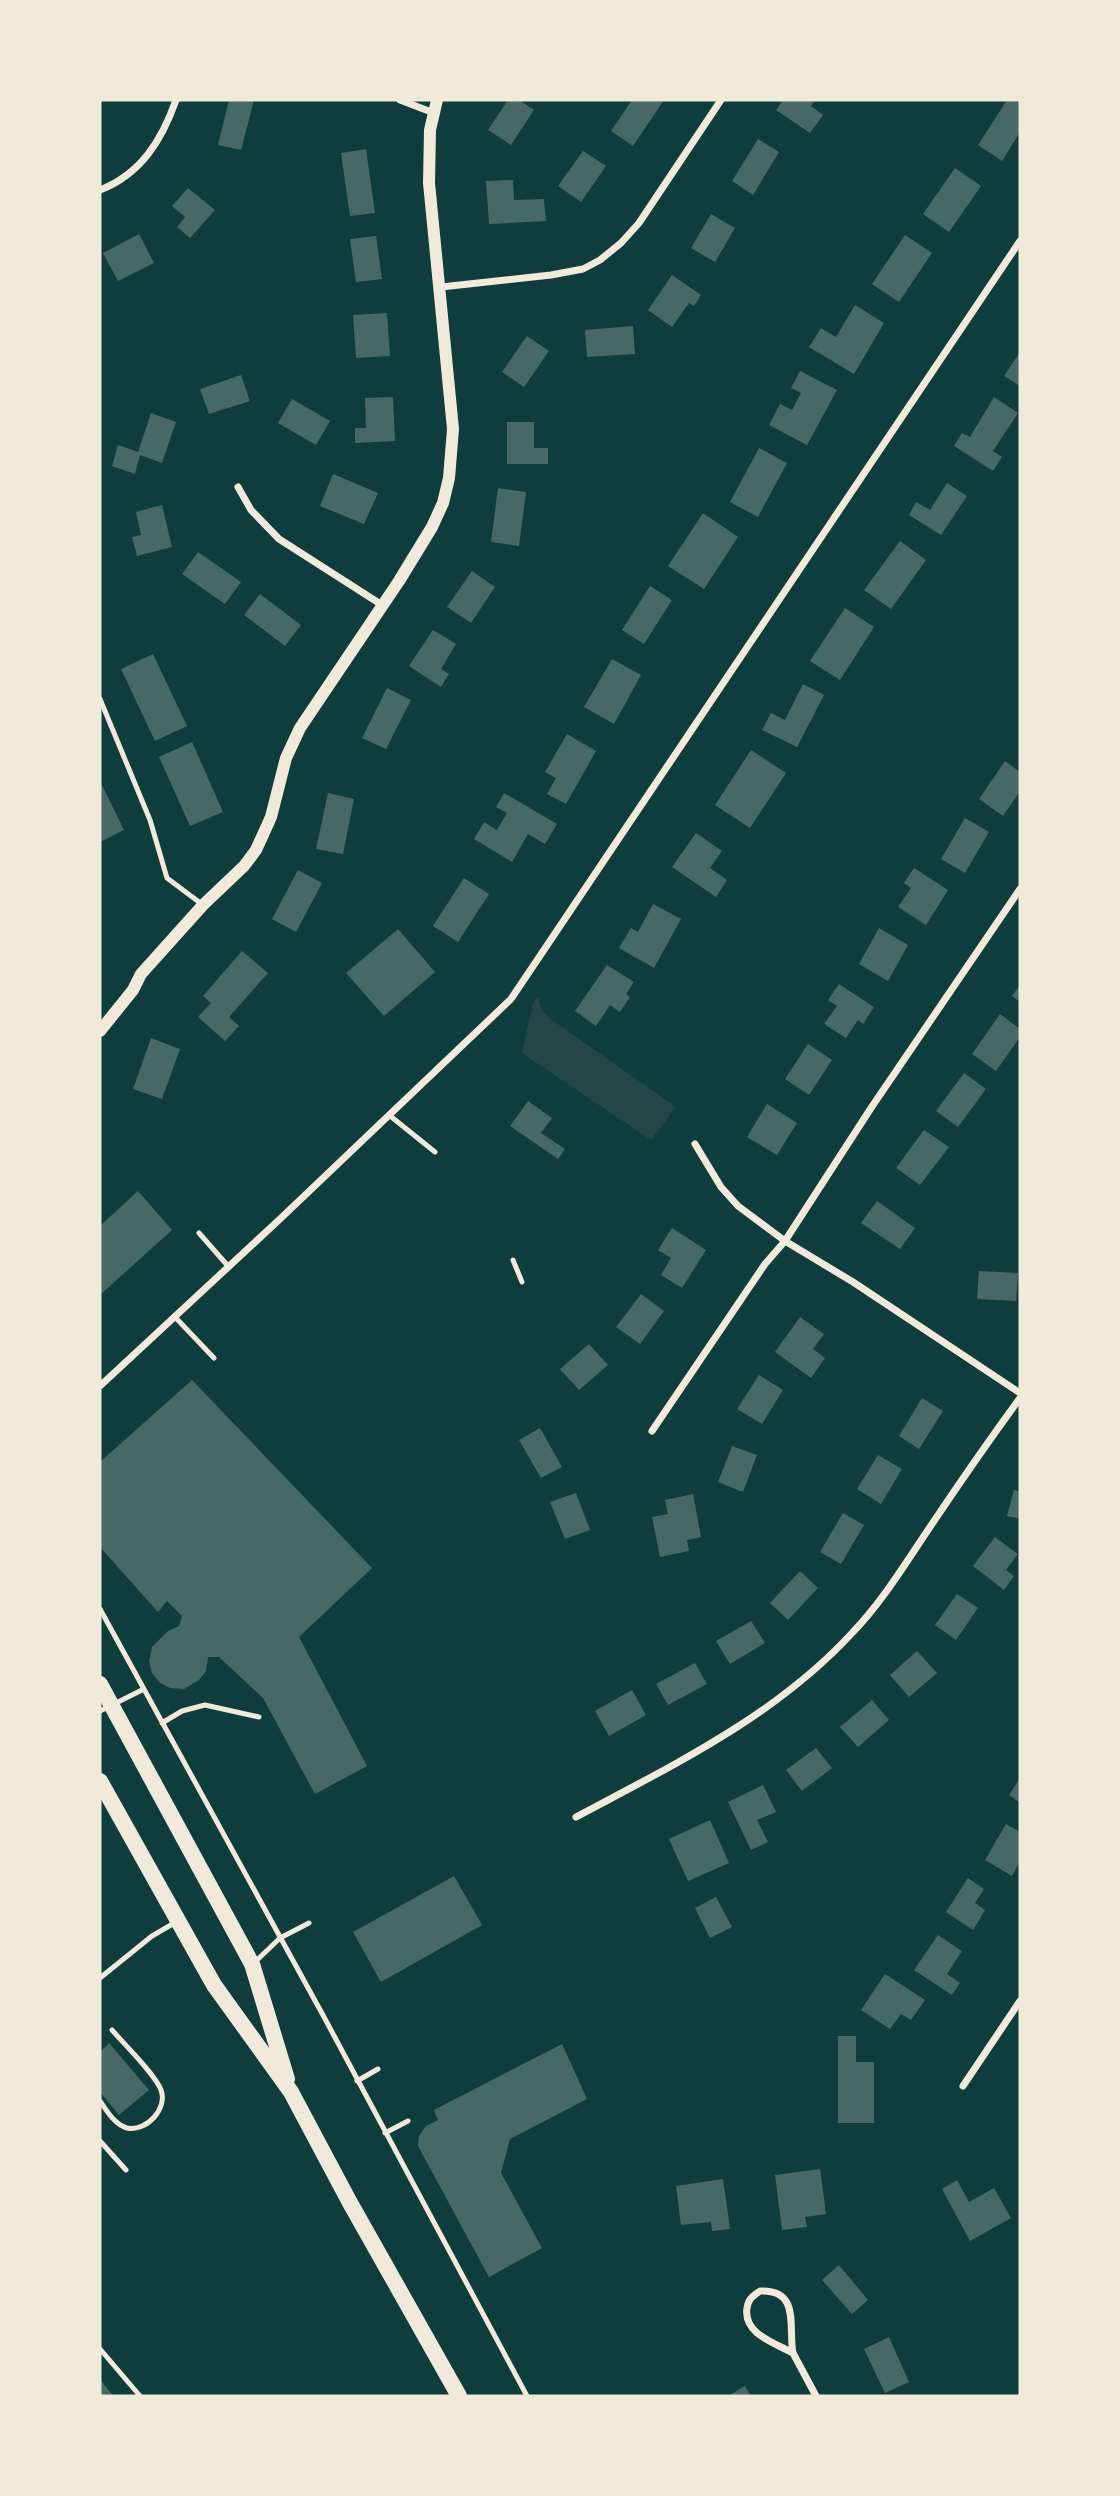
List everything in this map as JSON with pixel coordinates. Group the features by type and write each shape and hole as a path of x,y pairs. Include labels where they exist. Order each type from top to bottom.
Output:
{"main road":[{"path":"100,1684 105,1708 252,1964 291,2092"},
{"path":"100,1781 214,1985 291,2092 349,2202 459,2396"}],"street":[{"path":"100,190 127,176 156,145 176,100"},
{"path":"100,1031 133,990 141,974 256,850 271,817 286,758 300,728 432,527 443,503 449,478 453,429 428,172 430,130 435,106 400,100"},
{"path":"440,287 551,275 583,269 600,260 621,243 639,223 721,100"},
{"path":"100,1386 511,999 1020,241"},
{"path":"238,487 251,510 279,539 382,605"},
{"path":"652,1431 765,1264 785,1241 871,1108 1020,889"},
{"path":"695,1144 721,1187 738,1206 785,1241 853,1282 1020,1393"},
{"path":"576,1817 729,1734 770,1706 821,1664 855,1630 903,1567 1020,1398"},
{"path":"963,2086 1020,2001"},
{"path":"793,2353 755,2332 747,2320 746,2311 751,2297 760,2291 768,2291 785,2301 791,2310 793,2353 816,2396"}],"lane":[{"path":"100,699 150,820 167,878 203,905"},
{"path":"389,1115 435,1152"},
{"path":"199,1233 228,1266"},
{"path":"513,1260 522,1282"},
{"path":"174,1316 214,1358"},
{"path":"100,1609 527,2396"},
{"path":"105,1708 144,1689"},
{"path":"162,1723 205,1705 259,1717"},
{"path":"100,1978 152,1936 178,1920"},
{"path":"252,1964 280,1938 309,1923"},
{"path":"100,2101 118,2124 130,2129 142,2125 159,2112 164,2100 160,2087 112,2030"},
{"path":"357,2081 378,2069"},
{"path":"385,2133 408,2121"},
{"path":"100,2141 126,2170"},
{"path":"100,2349 139,2396"}],"shaded area":[{"path":"538,997 541,1009 549,1018 676,1107 651,1140 522,1053 533,1003"}],"building":[{"path":"229,100 254,100 241,150 218,145"},
{"path":"508,100 519,100 534,110 511,145 488,130"},
{"path":"632,100 664,100 633,146 611,131"},
{"path":"783,100 815,100 811,106 823,115 810,133 776,110"},
{"path":"1007,100 1020,102 1020,132 1002,161 978,145"},
{"path":"758,139 779,152 753,195 732,181"},
{"path":"366,149 375,213 350,216 341,153"},
{"path":"583,151 606,166 581,202 558,186"},
{"path":"955,168 981,186 949,232 923,214"},
{"path":"513,180 514,200 544,199 546,221 489,224 486,181"},
{"path":"188,188 215,210 190,238 177,227 185,217 172,206"},
{"path":"711,214 735,228 715,262 691,248"},
{"path":"139,234 154,263 118,281 103,253"},
{"path":"905,235 932,253 899,302 872,284"},
{"path":"376,236 382,279 356,282 350,239"},
{"path":"672,275 701,295 694,306 689,303 672,327 648,310"},
{"path":"855,305 884,323 854,374 809,347 821,328 836,337"},
{"path":"387,313 390,356 356,358 353,315"},
{"path":"633,326 635,354 587,357 585,330"},
{"path":"527,336 549,351 524,387 502,372"},
{"path":"1020,352 1020,386 1004,376"},
{"path":"800,371 837,390 807,445 769,425 780,404 792,410 801,393 791,388"},
{"path":"241,375 250,401 209,414 200,389"},
{"path":"393,397 395,441 355,443 355,428 366,428 365,398"},
{"path":"994,397 1018,413 993,451 1002,457 993,471 954,446 962,433 970,437"},
{"path":"292,399 330,421 316,445 278,423"},
{"path":"151,413 176,422 162,463 140,455 135,474 112,466 118,445 138,452"},
{"path":"507,422 534,422 534,448 548,448 548,464 507,464"},
{"path":"759,448 787,463 758,517 730,502"},
{"path":"333,474 378,493 364,524 320,506"},
{"path":"947,483 967,496 941,535 909,515 916,502 930,510"},
{"path":"498,488 526,492 519,546 491,542"},
{"path":"162,505 172,547 137,556 132,537 141,535 136,512"},
{"path":"703,513 738,537 704,589 668,566"},
{"path":"900,541 926,560 891,609 864,590"},
{"path":"198,552 241,582 225,604 182,574"},
{"path":"472,571 495,587 471,623 447,607"},
{"path":"650,586 672,600 644,644 622,630"},
{"path":"260,594 301,625 285,646 244,615"},
{"path":"845,608 874,627 840,680 810,661"},
{"path":"433,630 456,644 441,669 449,674 441,687 409,666"},
{"path":"153,654 187,726 155,741 121,669"},
{"path":"612,659 641,675 614,724 584,707"},
{"path":"803,684 824,695 797,747 762,730 771,713 785,720"},
{"path":"387,688 411,700 386,749 362,738"},
{"path":"567,734 596,751 566,804 547,794 556,778 545,772"},
{"path":"192,742 223,812 190,826 159,757"},
{"path":"751,750 786,773 750,828 715,805"},
{"path":"1005,761 1020,772 1020,791 1003,816 979,799"},
{"path":"100,781 124,830 100,842"},
{"path":"328,793 354,799 343,854 316,849"},
{"path":"504,793 557,824 545,844 528,834 512,862 474,839 484,822 497,830 507,813 496,807"},
{"path":"965,818 989,832 965,873 941,859"},
{"path":"696,833 722,851 710,868 727,880 716,897 672,867"},
{"path":"914,868 948,890 926,925 898,907 911,888 904,883"},
{"path":"298,870 322,883 296,932 272,919"},
{"path":"464,878 489,894 458,942 433,926"},
{"path":"653,904 681,919 654,968 619,948 631,928 638,932"},
{"path":"879,928 908,945 888,981 859,964"},
{"path":"398,929 435,972 384,1016 346,973"},
{"path":"242,951 268,973 229,1017 239,1026 225,1041 198,1017 211,1003 203,996"},
{"path":"607,965 634,982 626,994 630,997 620,1012 610,1005 596,1026 575,1011"},
{"path":"839,984 874,1007 863,1024 858,1020 846,1038 824,1024 837,1006 828,1000"},
{"path":"1020,985 1020,1002 1012,996"},
{"path":"1000,1014 1020,1029 1020,1037 996,1071 972,1054"},
{"path":"151,1038 180,1049 162,1099 133,1089"},
{"path":"808,1044 832,1060 809,1095 785,1079"},
{"path":"964,1073 986,1089 958,1127 936,1111"},
{"path":"528,1101 552,1118 541,1133 565,1149 558,1159 510,1126"},
{"path":"767,1104 797,1123 777,1155 747,1137"},
{"path":"924,1130 949,1147 920,1185 896,1168"},
{"path":"138,1191 172,1230 100,1295 100,1226"},
{"path":"877,1201 915,1228 900,1249 861,1223"},
{"path":"672,1228 706,1250 682,1288 661,1275 671,1258 658,1250"},
{"path":"979,1271 1018,1273 1016,1301 977,1299"},
{"path":"641,1294 664,1311 640,1344 616,1327"},
{"path":"800,1317 824,1334 813,1349 825,1358 811,1378 775,1352"},
{"path":"589,1344 608,1365 579,1390 560,1369"},
{"path":"759,1375 783,1390 762,1424 737,1409"},
{"path":"192,1380 372,1568 299,1637 367,1766 315,1794 263,1698 219,1657 208,1657 206,1671 199,1680 184,1689 170,1688 160,1683 152,1673 149,1661 152,1647 168,1631 179,1626 182,1616 167,1601 158,1612 100,1547 100,1462"},
{"path":"922,1398 943,1411 919,1449 899,1436"},
{"path":"540,1428 562,1467 541,1478 519,1440"},
{"path":"732,1446 757,1455 743,1492 718,1482"},
{"path":"878,1455 902,1469 881,1504 857,1489"},
{"path":"1014,1490 1020,1491 1020,1519 1007,1516"},
{"path":"576,1493 590,1530 565,1539 550,1502"},
{"path":"693,1494 701,1537 687,1540 689,1551 660,1557 652,1517 668,1514 665,1500"},
{"path":"843,1513 864,1525 841,1564 820,1552"},
{"path":"995,1537 1018,1554 1006,1570 1014,1576 1004,1590 973,1566"},
{"path":"800,1571 818,1588 788,1620 770,1603"},
{"path":"957,1594 978,1608 956,1640 935,1625"},
{"path":"751,1621 765,1643 730,1664 716,1641"},
{"path":"917,1651 937,1673 909,1697 890,1675"},
{"path":"695,1663 707,1684 668,1705 656,1684"},
{"path":"632,1690 646,1715 609,1736 595,1711"},
{"path":"872,1700 889,1720 858,1747 840,1727"},
{"path":"816,1748 832,1768 802,1791 786,1770"},
{"path":"1020,1778 1020,1803 1009,1795"},
{"path":"763,1785 776,1812 757,1820 768,1842 751,1850 728,1802"},
{"path":"710,1820 729,1863 688,1881 669,1839"},
{"path":"1006,1824 1020,1832 1020,1861 1012,1876 985,1860"},
{"path":"454,1876 482,1925 381,1982 353,1932"},
{"path":"968,1878 984,1889 975,1903 985,1910 973,1930 946,1912"},
{"path":"716,1897 732,1927 710,1938 695,1908"},
{"path":"938,1935 962,1951 947,1974 960,1983 952,1995 914,1970"},
{"path":"885,1974 925,2000 911,2020 901,2014 890,2029 861,2010"},
{"path":"838,2036 856,2036 856,2062 874,2062 874,2123 838,2123"},
{"path":"109,2043 149,2090 119,2115 100,2092 100,2052"},
{"path":"562,2044 587,2099 510,2139 501,2173 542,2248 489,2277 418,2146 419,2136 426,2126 438,2120 434,2110"},
{"path":"820,2169 826,2214 805,2217 807,2227 782,2230 775,2175"},
{"path":"723,2179 730,2229 712,2231 711,2222 681,2225 676,2186"},
{"path":"957,2180 969,2202 994,2188 1011,2218 970,2241 942,2189"},
{"path":"839,2265 868,2300 852,2314 822,2280"},
{"path":"889,2337 909,2382 885,2393 864,2349"},
{"path":"100,2379 113,2396 100,2396"},
{"path":"745,2386 751,2396 728,2396"}]}
